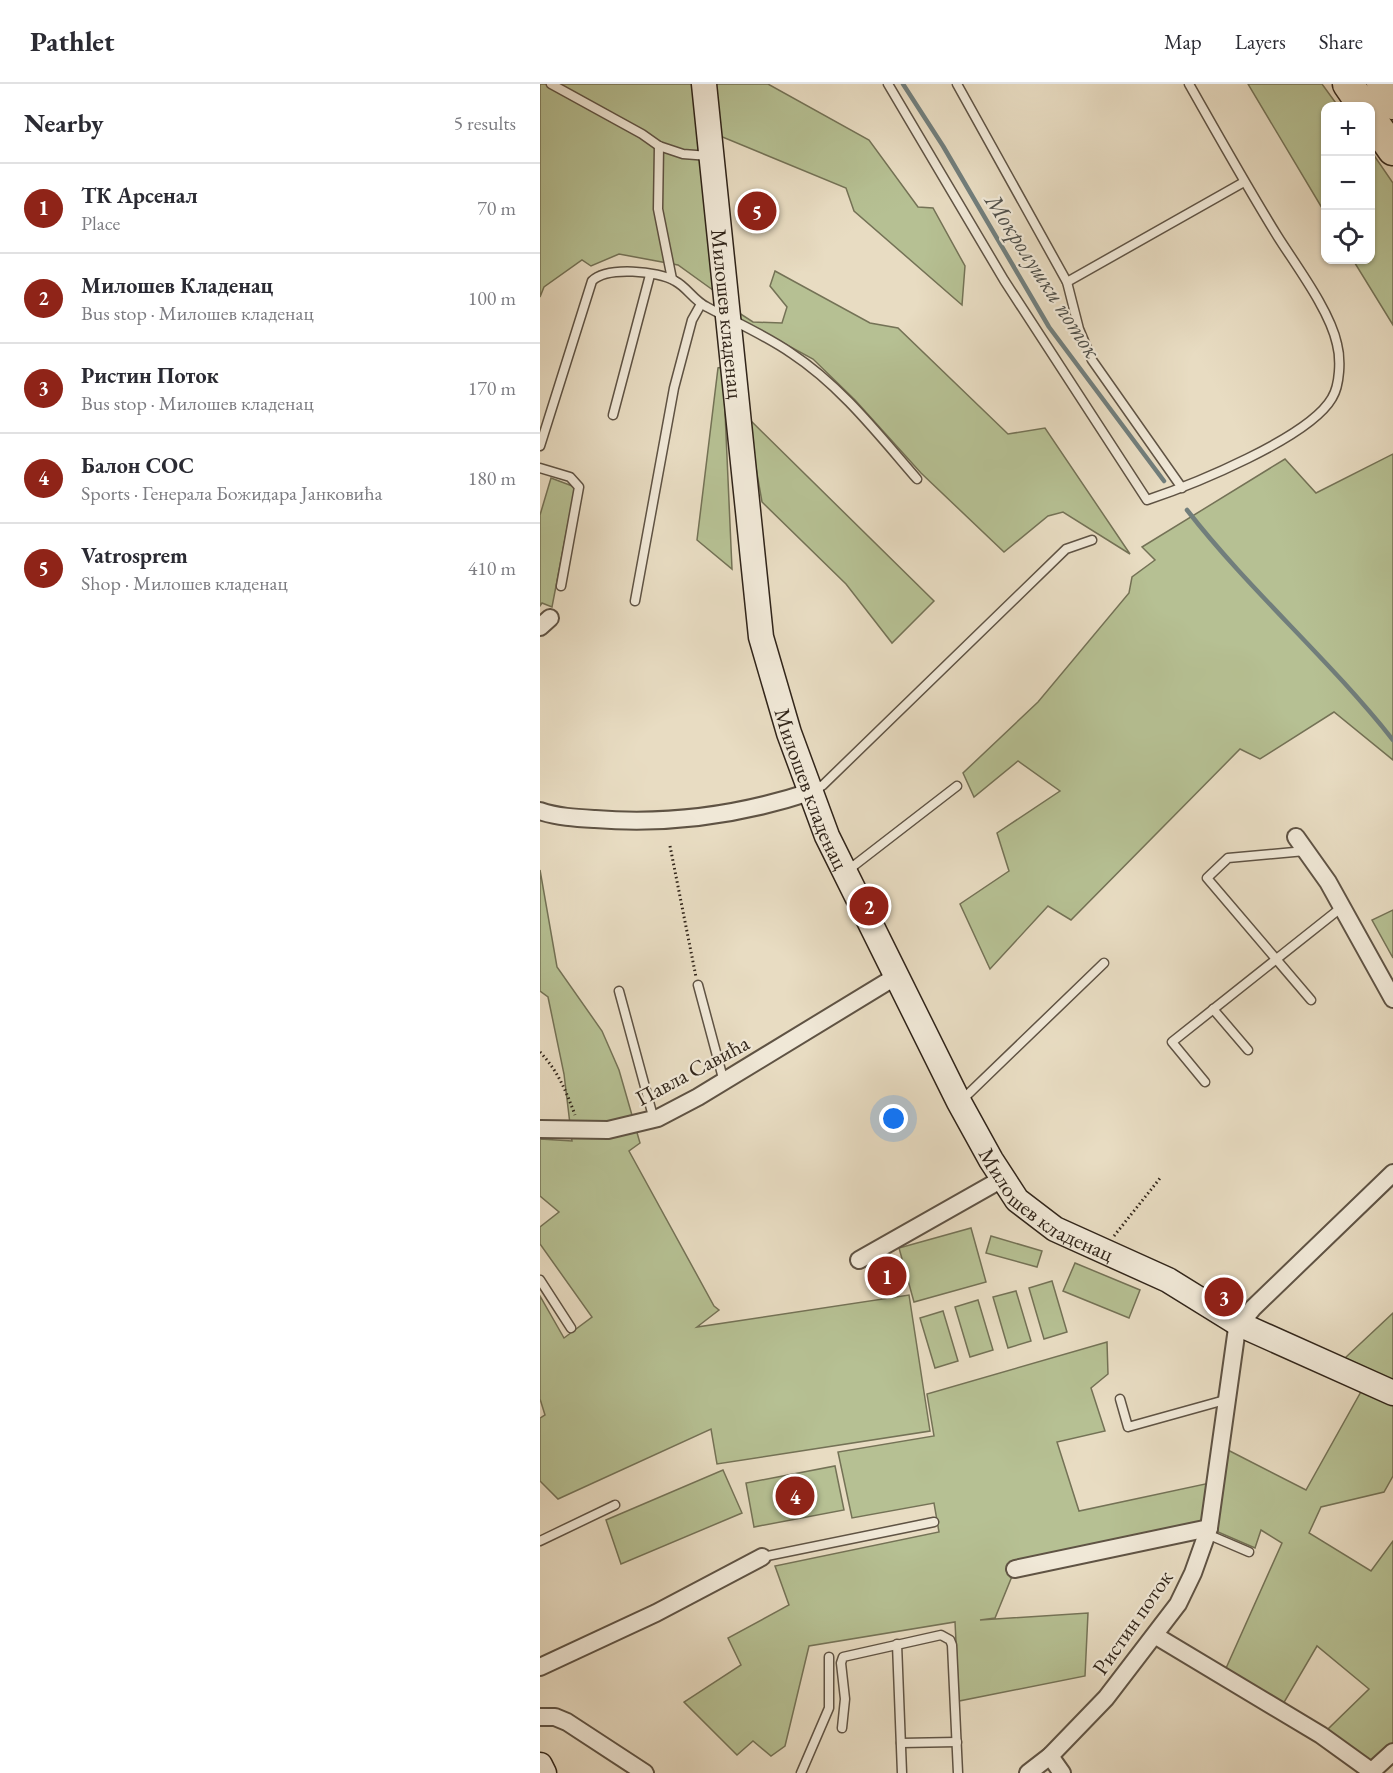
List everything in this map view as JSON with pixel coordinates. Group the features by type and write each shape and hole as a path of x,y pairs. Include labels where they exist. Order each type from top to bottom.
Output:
{"highway":[{"path":"1348,84 1360,102"},
{"path":"1382,84 1393,104"},
{"path":"1375,123 1393,150"}],"street":[{"name":"Милошев кладенац","path":"704,84 759,629 780,705 810,792 844,873 959,1102 1002,1179 1030,1212 1071,1238 1168,1280 1239,1324 1393,1393"},
{"path":"540,812 624,822 667,822 722,815 810,792"},
{"path":"1301,844 1343,907 1393,999"},
{"name":"Павла Савића","path":"540,1129 608,1130 654,1120 724,1082 895,977"},
{"path":"1239,1324 1393,1173"},
{"path":"859,1260 1002,1179"},
{"name":"Ристин поток","path":"1028,1773 1050,1756 1106,1698 1156,1636 1178,1604 1193,1574 1208,1531 1233,1341 1239,1324"},
{"path":"1015,1569 1208,1531"},
{"path":"540,1667 656,1613 762,1557"},
{"path":"1156,1636 1321,1735 1371,1772 1393,1752"},
{"path":"540,1717 555,1717 567,1722 645,1773"},
{"path":"1050,1756 1062,1773"}],"lane":[{"path":"551,84 642,134 659,146 683,154 713,156"},
{"path":"888,84 1004,280 1147,500 1182,489 1269,447 1315,418 1333,397 1339,366 1337,344 1318,301 1244,182 1189,84"},
{"path":"957,84 1067,282 1078,329 1092,360 1182,489"},
{"path":"659,146 658,209 672,279"},
{"path":"1067,282 1244,182"},
{"path":"540,446 592,281 602,274 621,270 672,279 701,304 766,337 816,372 851,404 917,479"},
{"path":"613,415 650,275"},
{"path":"635,601 674,388 692,320 701,304"},
{"path":"540,468 570,477 579,487 561,586"},
{"path":"810,792 823,784 1066,549 1092,540"},
{"path":"844,873 957,786"},
{"path":"1301,844 1228,858 1207,878 1311,1000"},
{"path":"1205,1082 1172,1042 1343,907"},
{"path":"959,1102 1104,963"},
{"path":"698,985 724,1082"},
{"path":"619,991 654,1120"},
{"path":"1213,1008 1248,1050"},
{"path":"540,1280 571,1328"},
{"path":"1120,1399 1128,1427 1225,1400"},
{"path":"540,1541 615,1505"},
{"path":"762,1557 934,1522"},
{"path":"1208,1531 1249,1551"},
{"path":"842,1728 845,1709 841,1663 843,1657 941,1635 950,1640 958,1773"},
{"path":"897,1644 902,1773"},
{"path":"801,1773 829,1708 829,1658"},
{"path":"901,1743 957,1742"}],"path":[{"path":"670,846 685,930 698,985"},
{"path":"540,1052 554,1066 564,1084 579,1131"},
{"path":"1101,1251 1161,1177"}],"green space":[{"path":"540,84 692,84 717,293 678,265 619,254 591,266 582,260 544,287 540,297"},
{"path":"715,84 768,84 869,140 918,207 933,208 965,266 962,305 854,211 846,188 720,136"},
{"path":"1248,84 1322,84 1335,102 1321,102 1321,206"},
{"path":"1375,157 1393,183 1393,325 1355,264 1375,264"},
{"path":"775,271 870,323 898,328 1008,434 1045,428 1130,554 1063,512 1048,516 1004,552 921,473 855,400 813,359 741,320 736,311 753,322 782,323 787,307 770,286"},
{"path":"723,367 732,569 697,540 718,368"},
{"path":"747,417 934,601 892,643 846,584 762,502"},
{"path":"1393,454 1393,760 1334,712 1260,759 1240,749 1071,920 1048,906 990,969 960,904 1009,871 997,833 1060,791 1018,761 974,797 963,773 1038,702 1129,593 1132,577 1155,560 1142,547 1285,459 1316,493"},
{"path":"551,478 575,487 552,607 542,603 540,606 540,515"},
{"path":"540,870 557,967 602,1031 619,1070 640,1143 629,1151 714,1306 719,1310 697,1327 909,1295 930,1431 717,1464 711,1429 558,1499 540,1481 540,1418 545,1415 540,1399 540,1296 564,1338 592,1317 540,1244 540,1227 559,1212 540,1196 540,1139 572,1141 564,1074 548,997 540,991"},
{"path":"1393,910 1393,958 1372,920"},
{"path":"971,1228 986,1282 914,1302 899,1248"},
{"path":"991,1236 1042,1251 1037,1267 986,1253"},
{"path":"1075,1263 1140,1290 1129,1318 1063,1291"},
{"path":"1052,1281 1067,1332 1044,1339 1029,1288"},
{"path":"1016,1291 1031,1341 1008,1348 993,1297"},
{"path":"978,1300 993,1350 970,1357 955,1307"},
{"path":"943,1311 958,1361 935,1368 920,1318"},
{"path":"1393,1313 1393,1380 1345,1358"},
{"path":"1107,1342 1108,1374 1091,1388 1105,1431 1057,1442 1079,1511 1215,1482 1220,1446 1306,1490 1367,1381 1393,1393 1393,1476 1384,1492 1321,1507 1309,1533 1371,1571 1393,1541 1393,1747 1373,1764 1327,1730 1369,1689 1317,1646 1279,1711 1223,1675 1282,1543 1261,1530 1255,1548 1209,1528 1015,1569 995,1618 980,1620 1088,1613 1085,1676 959,1701 955,1622 809,1646 785,1746 771,1756 753,1741 737,1755 684,1702 741,1665 728,1638 789,1605 775,1566 939,1532 934,1503 852,1518 838,1452 934,1436 927,1394"},
{"path":"835,1466 844,1510 754,1527 746,1483"},
{"path":"723,1470 742,1513 621,1564 606,1520"}],"waterway":[{"name":"Мокролушки поток","path":"903,84 943,146 1049,327 1164,481"},
{"name":"Мокролушки поток","path":"1187,510 1211,540 1343,681 1393,740"}],"place":[{"name":"Vatrosprem","path":"757,211"},
{"name":"Милошев Кладенац","path":"869,906"},
{"name":"ТК Арсенал","path":"887,1276"},
{"name":"Ристин Поток","path":"1224,1297"},
{"name":"Балон СОС","path":"795,1496"}]}
